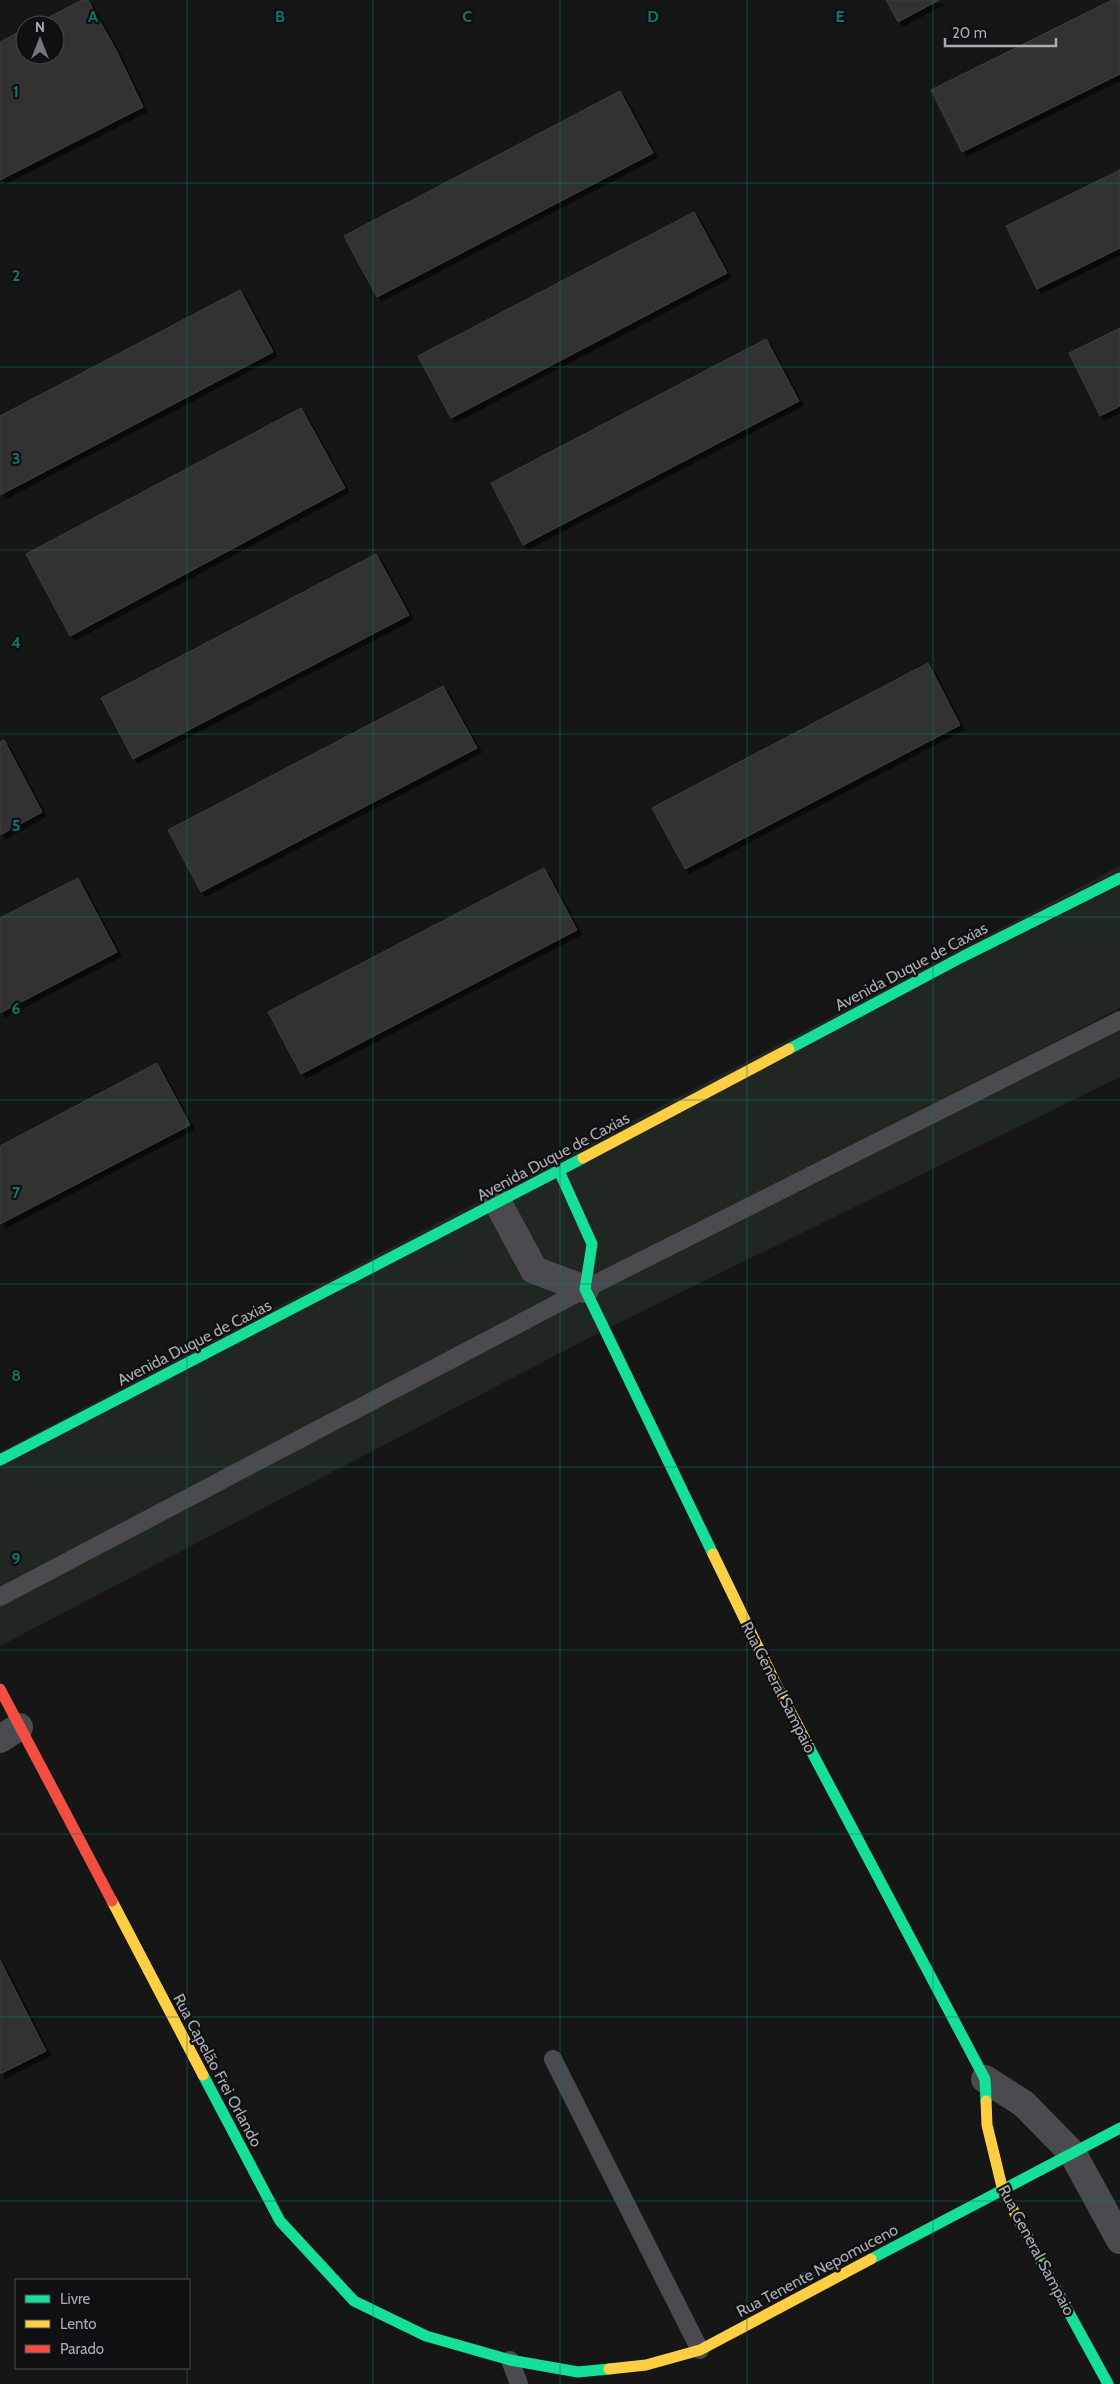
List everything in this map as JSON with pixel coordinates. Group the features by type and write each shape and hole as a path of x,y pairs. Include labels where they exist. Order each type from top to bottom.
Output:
{"street":[{"name":"Avenida Duque de Caxias","path":"0,1460 498,1203 946,966 1120,878"},
{"path":"498,1203 534,1270 584,1289 592,1244 559,1171"},
{"name":"Rua General Sampaio","path":"584,1289 776,1684 985,2079 987,2125 1003,2191 1108,2384"},
{"name":"Rua Capelão Frei Orlando","path":"0,1688 9,1733 280,2221 354,2301 426,2336 510,2360"},
{"name":"Rua General Sampaio","path":"985,2079 1024,2104 1074,2154 1120,2240"},
{"name":"Rua Tenente Nepomuceno","path":"510,2360 578,2372 646,2365 700,2350 1120,2128"}],"lane":[{"path":"0,1597 584,1289 1120,1020"},
{"path":"552,2059 700,2350"},
{"path":"510,2360 519,2384"}],"shaded area":[{"path":"1120,866 1120,1008 611,1275 1120,1020 1120,1077 604,1330 0,1646 0,1452"}],"building":[{"path":"82,0 88,0 117,52 143,107 0,180 0,42 15,34 15,65 65,65 65,15 53,15"},
{"path":"886,0 939,0 898,22"},
{"path":"1112,0 1120,0 1120,74 962,152 931,90"},
{"path":"620,91 653,153 377,297 344,236"},
{"path":"1120,170 1120,248 1037,289 1006,226"},
{"path":"694,212 727,273 451,418 418,356"},
{"path":"240,290 273,352 0,495 0,416"},
{"path":"1120,328 1120,406 1100,416 1069,353"},
{"path":"766,339 799,401 523,545 491,483"},
{"path":"301,408 345,488 70,636 26,554"},
{"path":"376,554 409,615 133,759 101,698"},
{"path":"928,663 960,725 685,869 652,808"},
{"path":"443,686 477,748 201,892 168,830"},
{"path":"4,740 42,812 0,835 0,742"},
{"path":"544,868 577,930 301,1074 268,1012"},
{"path":"78,878 117,952 0,1013 0,918"},
{"path":"157,1063 190,1125 0,1224 0,1146"},
{"path":"0,1960 46,2051 0,2074"}],"traffic: fast":[{"path":"789,1049 962,957 1120,878"},
{"path":"0,1460 583,1158"},
{"path":"559,1171 592,1244 585,1289 713,1554"},
{"path":"808,1745 985,2079 986,2101"},
{"path":"203,2075 280,2221 354,2301 426,2336 510,2360 578,2372 609,2369"},
{"path":"871,2259 1120,2128"},
{"path":"1038,2256 1108,2384"}],"traffic: slow":[{"path":"583,1158 789,1049"},
{"path":"713,1554 808,1745"},
{"path":"112,1901 203,2075"},
{"path":"986,2101 987,2125 1003,2191 1038,2256"},
{"path":"609,2369 646,2365 700,2350 871,2259"}],"traffic: jam":[{"path":"0,1689 112,1901"}]}
